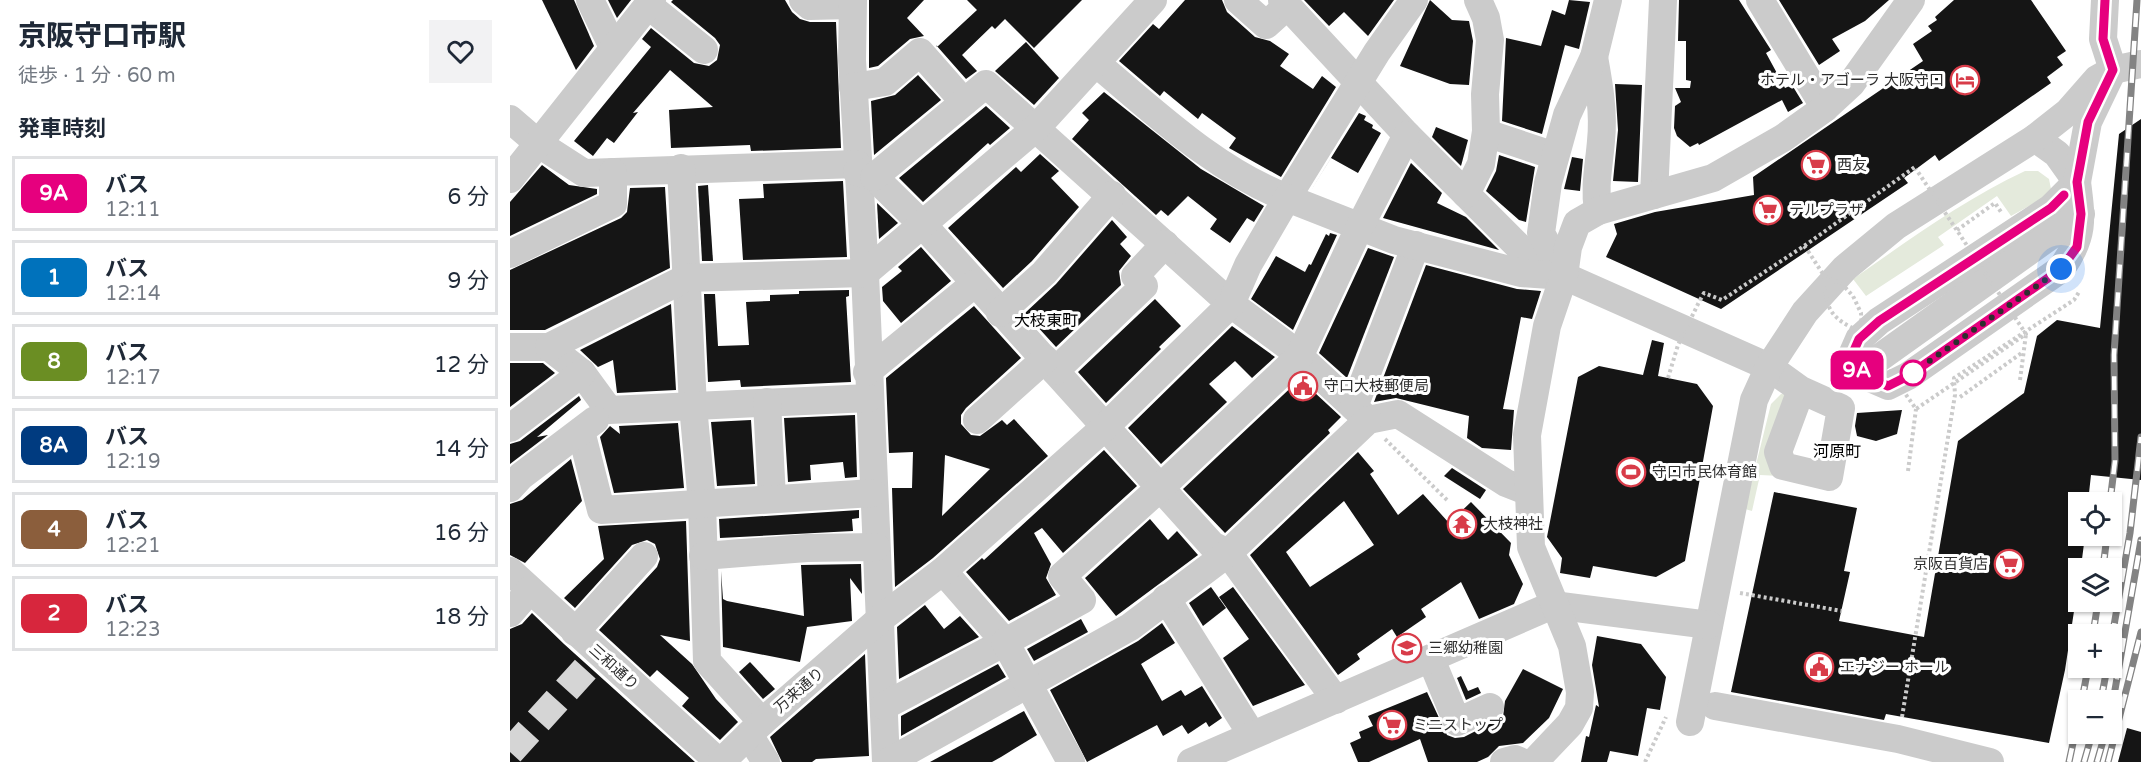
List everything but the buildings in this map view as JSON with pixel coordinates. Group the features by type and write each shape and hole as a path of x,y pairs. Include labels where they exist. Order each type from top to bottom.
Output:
{"street":[{"path":"590,0 613,47"},
{"path":"803,0 810,6 852,2 853,87 863,171 868,385 887,762 927,755 1029,685 1130,627 1228,554 1361,414 1416,245"},
{"path":"510,347 549,347 686,278 865,273 1036,127 1097,64 1153,0"},
{"path":"1238,0 1266,25 1284,3 1407,135 1522,250 1564,276 1769,368 1801,390"},
{"path":"1231,304 1248,265 1287,198 1377,52 1414,0"},
{"path":"1466,194 1481,164 1486,133 1490,40 1486,18 1478,0"},
{"path":"1564,276 1541,233 1548,183 1567,115 1594,57 1608,0"},
{"path":"1654,195 1663,0"},
{"path":"1760,0 1825,108"},
{"path":"2077,182 2051,208 1879,321 1859,339 1852,355 1858,373 1888,386 1908,376 2061,269 2077,247 2081,214 2077,182 2088,122 2113,70 2103,39 2105,0"},
{"path":"1533,762 1570,724 1579,708 1580,692 1572,646 1553,605 1531,547 1527,435 1547,326 1564,276 1568,247 1577,223 1598,211 1713,178 1783,138 1825,108 1851,84 1908,1"},
{"path":"510,179 650,2 704,50"},
{"path":"853,87 885,82 921,52 964,102"},
{"path":"1594,57 1603,106 1601,141 1594,186 1598,211"},
{"path":"1097,64 1200,150 1261,188 1359,228 1416,245 1521,273 1564,276"},
{"path":"1678,719 1709,625 1754,400 1769,368 1805,312 1845,268 1896,226 2034,138 2068,112 2097,80 2113,70 2141,64"},
{"path":"510,119 539,144 584,174 681,168 863,171 964,102 986,84 1231,304 1299,357 1361,414 1398,414 1506,483 1529,492"},
{"path":"1486,133 1555,156"},
{"path":"884,706 1082,600 1062,576 1161,487 1299,357 1359,228 1407,135"},
{"path":"2034,138 2057,154 2077,182"},
{"path":"681,168 693,406 702,503 707,661 756,728 766,762"},
{"path":"863,171 923,225 1000,313 1050,365 1212,545 1228,554 1336,700"},
{"path":"510,254 613,204 612,172"},
{"path":"1000,313 1044,273 1112,195"},
{"path":"977,420 1050,365 1144,286 1135,276 1165,244"},
{"path":"513,486 521,476 609,410 766,402 868,385 974,284"},
{"name":"万来通り","path":"720,762 880,619 943,571 1105,428 1231,304"},
{"path":"549,347 582,373 609,410"},
{"path":"510,428 582,373"},
{"path":"766,402 772,498"},
{"path":"580,431 601,510 772,498 873,494"},
{"path":"703,556 807,548 876,547"},
{"path":"575,632 644,556"},
{"name":"三和通り","path":"510,571 720,762"},
{"path":"943,571 1005,642 1071,762"},
{"path":"510,613 530,590"},
{"path":"1166,598 1252,735"},
{"path":"1195,761 1553,605 1709,625"},
{"path":"1431,659 1457,722 1490,707"},
{"path":"1715,706 1898,739 1990,762"},
{"path":"1504,762 1515,759 1522,762"}],"path":[{"path":"1668,378 1678,345 1704,293 1722,300 1804,246 1914,167 2026,334 2020,380"},
{"path":"1957,230 1995,203 2001,212"},
{"path":"1804,246 1825,277 1842,284 1853,296 1861,313 1862,332"},
{"path":"1825,277 1824,298 1831,313 1846,325 1862,332 1916,409 1908,471"},
{"path":"1898,739 1942,475 1954,395 1954,378 2074,300 2079,291"},
{"path":"1916,409 2026,334"},
{"path":"1960,397 2023,352"},
{"path":"1361,414 1449,502"},
{"path":"1737,604 1740,591 1842,611"},
{"path":"1645,762 1678,719"}],"shaded area":[{"path":"2025,171 2038,171 2049,179 2051,189 2045,197 2011,216 1997,196 1938,237 1944,245 1866,296 1853,279 1958,208"},
{"path":"1781,394 1792,395 1780,476 1760,475 1752,511 1745,509 1771,404"}],"tunnel":[{"path":"510,752 599,654"}],"railway":[{"path":"2111,492 2115,461 2114,355 2137,0"},
{"path":"2114,624 2130,533 2141,437"},
{"path":"2115,690 2141,540"},
{"path":"2104,558 2106,546"},
{"path":"2095,624 2096,612"},
{"path":"2108,762 2141,632"},
{"path":"2084,690 2086,678"},
{"path":"2103,690 2105,678"},
{"path":"2069,762 2073,744"},
{"path":"2084,762 2089,744"},
{"path":"2097,762 2102,744"}],"bus line":[{"name":"9A","path":"2064,195 2051,208 1879,321 1859,339 1852,355 1858,373 1888,386 1908,376 2061,269 2077,247 2081,214 2077,182 2088,122 2113,70 2103,39 2105,0"}],"place":[{"name":"ホテル・アゴーラ 大阪守口","path":"1965,80"},
{"name":"西友","path":"1816,165"},
{"name":"テルプラザ","path":"1768,210"},
{"name":"守口大枝郵便局","path":"1303,386"},
{"name":"守口市民体育館","path":"1631,472"},
{"name":"大枝神社","path":"1462,524"},
{"name":"京阪百貨店","path":"2009,564"},
{"name":"三郷幼稚園","path":"1407,648"},
{"name":"エナジー ホール","path":"1819,667"},
{"name":"ミニストップ","path":"1392,725"}],"district":[{"name":"大枝東町","path":"1046,321"},
{"name":"河原町","path":"1837,452"}],"route":[{"path":"1913,373 1908,376 2061,269"}]}
